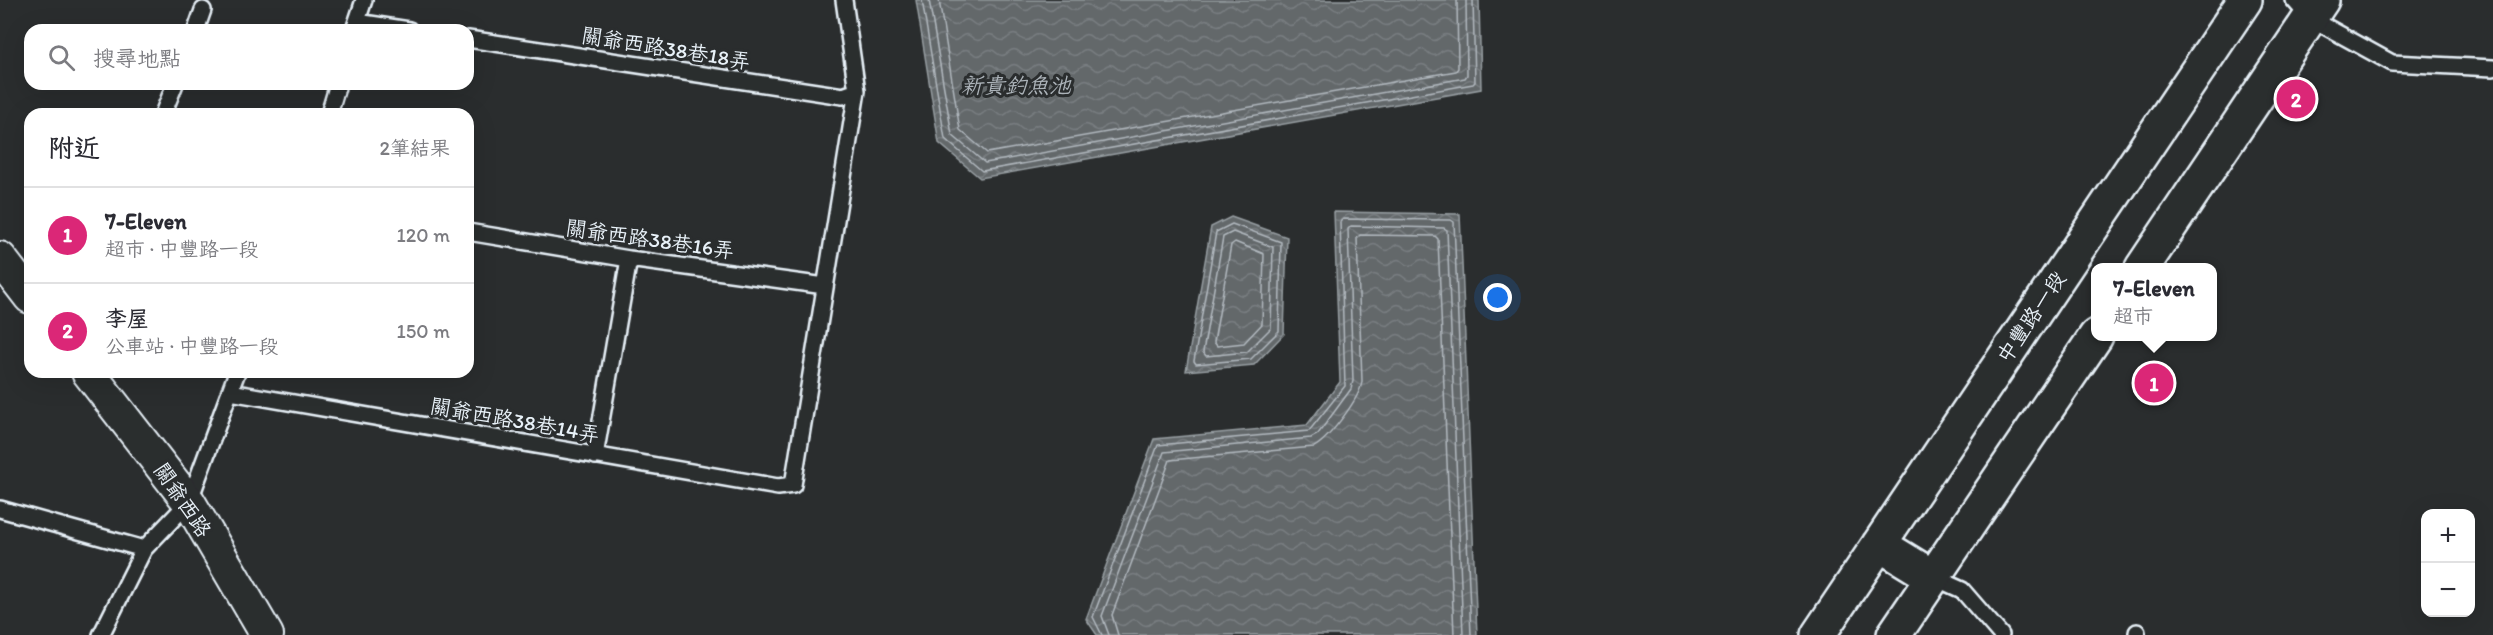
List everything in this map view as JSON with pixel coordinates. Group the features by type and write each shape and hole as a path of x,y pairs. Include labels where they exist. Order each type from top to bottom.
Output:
{"main road":[{"name":"中豐路一段","path":"1818,635 2245,0"},
{"path":"2145,263 2308,6"},
{"path":"1894,635 2093,341"},
{"path":"1879,544 1933,577"}],"street":[{"path":"0,258 24,289"},
{"name":"關爺西路","path":"93,378 189,502 267,635"}],"lane":[{"path":"356,24 364,0"},
{"path":"825,286 857,91 844,0"},
{"path":"2308,6 2392,63 2493,68"},
{"path":"198,24 203,10"},
{"name":"關爺西路38巷18弄","path":"474,40 843,96 857,91"},
{"path":"165,108 173,90"},
{"path":"331,108 336,90"},
{"name":"關爺西路38巷16弄","path":"474,233 629,259 825,286"},
{"path":"595,456 629,259"},
{"name":"關爺西路38巷14弄","path":"230,392 778,487 793,485 825,286"},
{"path":"101,635 144,549 189,502 235,378"},
{"path":"0,509 144,549"},
{"path":"1933,577 1962,590 2001,635"}],"water":[{"name":"新貴釣魚池","path":"916,0 1479,0 1481,89 980,178 939,143"},
{"path":"1334,212 1460,214 1477,635 1097,635 1086,619 1154,439 1307,425 1340,382"},
{"path":"1231,217 1287,237 1284,334 1254,365 1186,371 1211,227"}],"place":[{"name":"李屋","path":"2296,99"},
{"name":"7-Eleven","path":"2154,383"}]}
